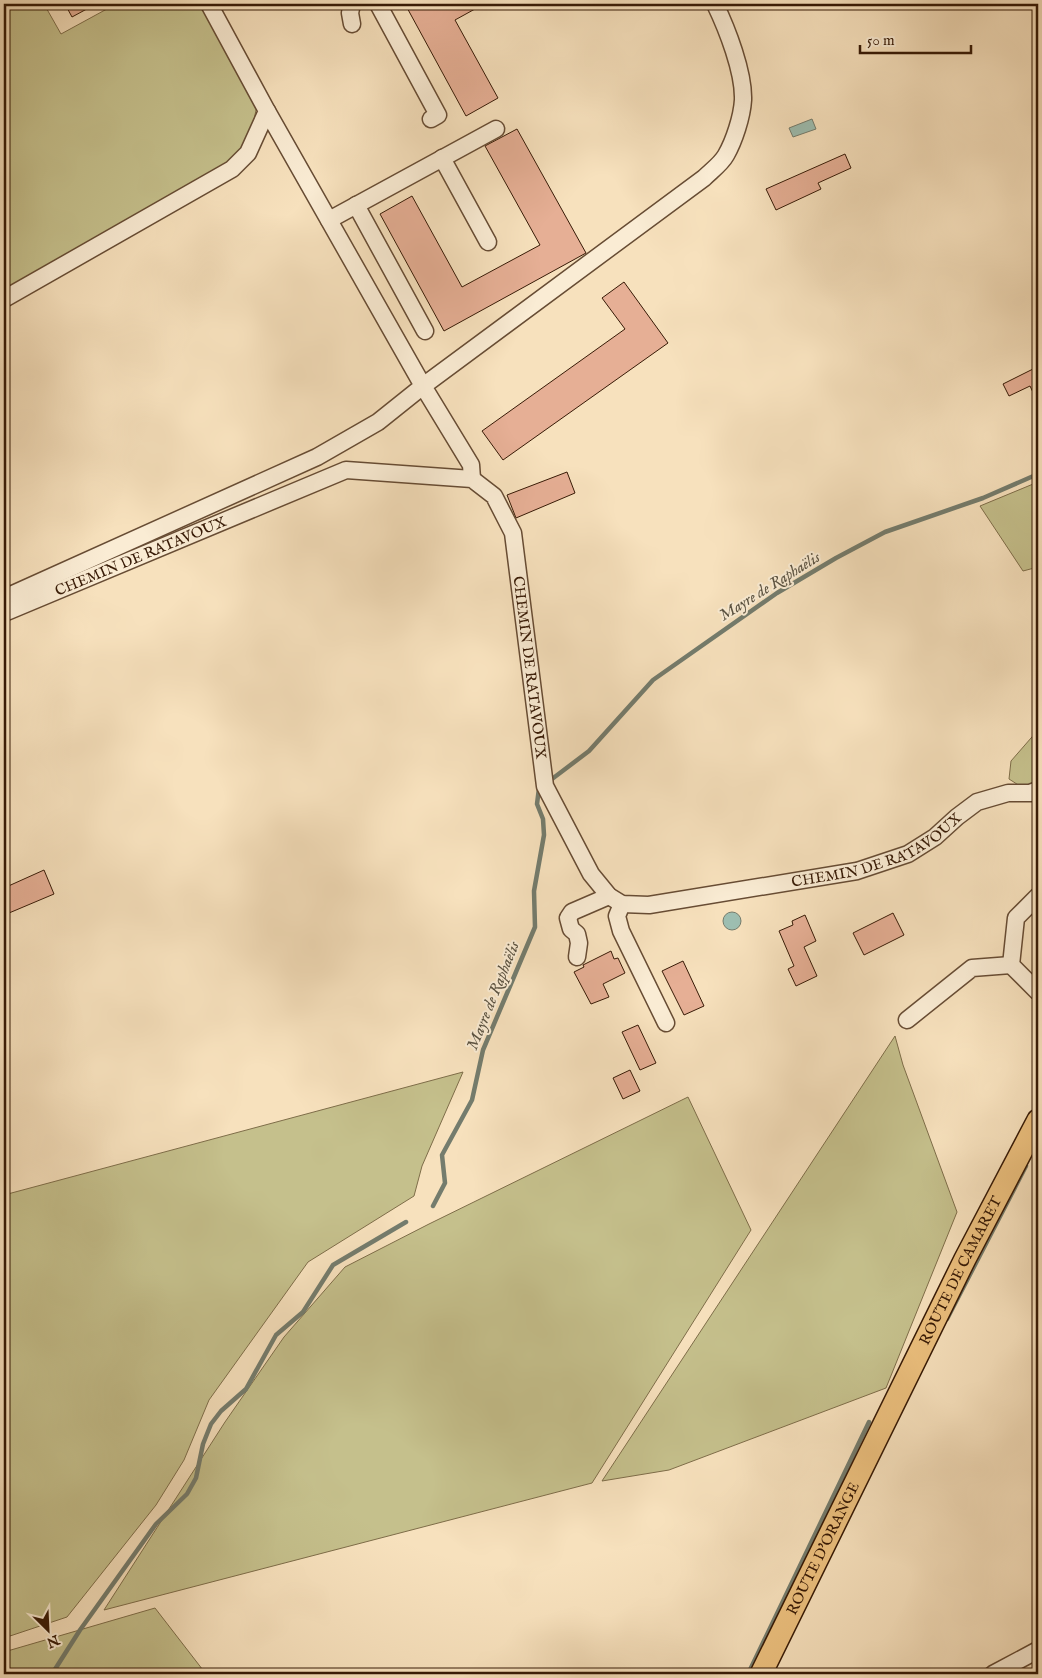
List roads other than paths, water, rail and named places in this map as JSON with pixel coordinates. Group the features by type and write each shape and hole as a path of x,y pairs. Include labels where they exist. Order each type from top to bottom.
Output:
{"main road":[{"name":"ROUTE DE CAMARET","path":"884,1424 965,1259 1038,1120"},
{"name":"ROUTE D'ORANGE","path":"761,1674 884,1424"}],"street":[{"path":"209,4 423,386 471,465 472,479"},
{"path":"352,4 350,13 352,24"},
{"path":"378,4 438,115 431,119"},
{"path":"4,598 317,457 378,422 423,386 704,178 725,157 736,129 743,100 739,72 731,44 715,4"},
{"path":"4,299 232,169 248,153 267,110"},
{"path":"329,220 496,130"},
{"path":"442,158 488,242"},
{"path":"356,205 425,331"},
{"name":"CHEMIN DE RATAVOUX","path":"4,613 346,470 472,479 494,496 512,533 545,786 591,874 615,900 649,905 858,871 908,854 934,837 977,802 1008,793 1030,793 1038,790"},
{"path":"1011,965 1016,918 1038,896"},
{"path":"577,957 579,943 577,934 570,929 568,918 572,912 615,900 621,931 666,1023"},
{"path":"907,1020 972,968 1011,965 1038,992"},
{"path":"993,1674 1038,1650"}],"waterway":[{"name":"Mayre de Raphaëlis","path":"552,779 589,751 653,680 777,593 885,532 983,498 1038,474"},
{"name":"Mayre de Raphaëlis","path":"433,1206 445,1183 442,1155 472,1100 483,1050 535,927 534,891 544,835 543,819 537,804 539,788"},
{"path":"1033,1152 1038,1143"},
{"path":"947,1319 1026,1166"},
{"name":"Mayre de Raphaëlis","path":"52,1674 80,1630 156,1524 187,1494 196,1478 203,1444 211,1424 221,1411 246,1389 276,1335 303,1312 333,1265 406,1222"},
{"path":"748,1674 869,1422"}]}
